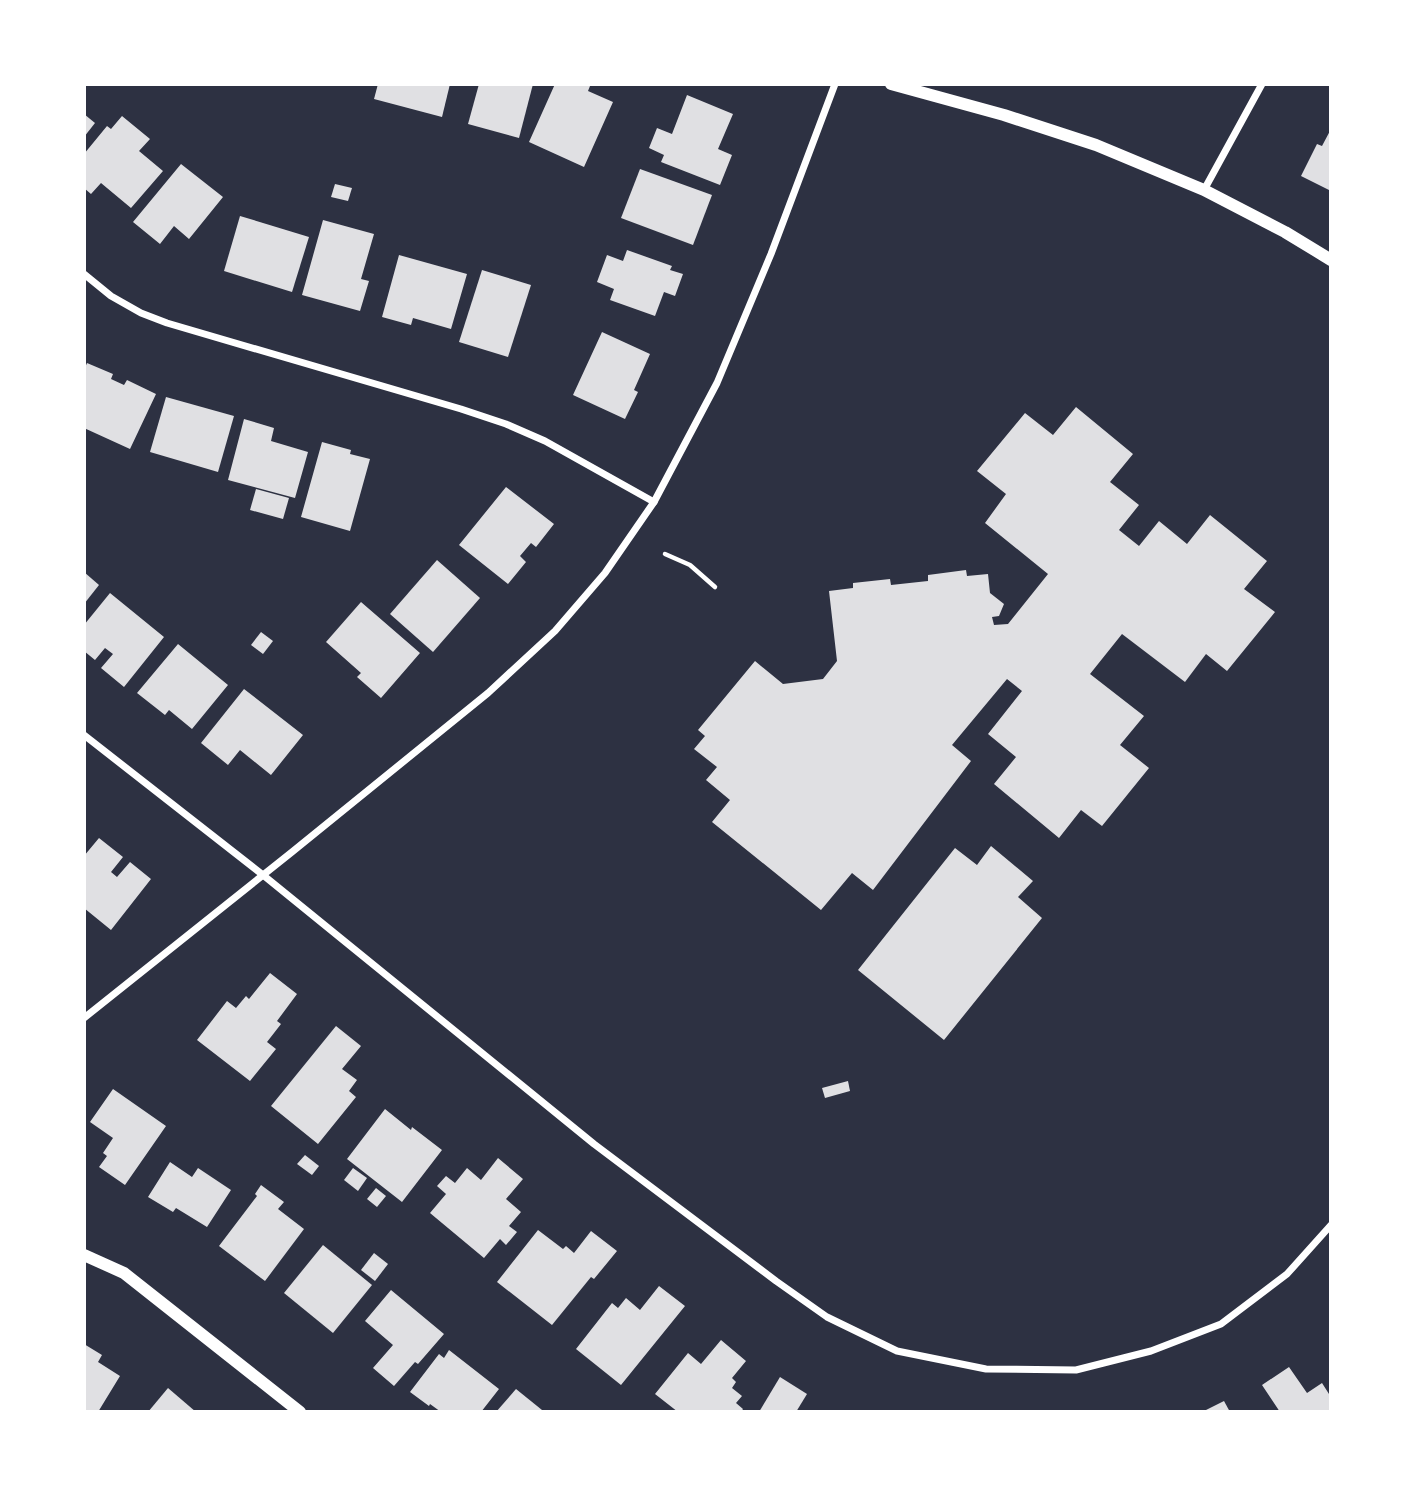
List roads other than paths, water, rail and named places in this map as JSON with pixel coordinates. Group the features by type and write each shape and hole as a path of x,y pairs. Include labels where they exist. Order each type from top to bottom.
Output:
{"street":[{"path":"84,1018 446,729 555,631 605,573 654,502 717,383 771,254 835,84"},
{"path":"891,84 1038,125 1096,145 1204,190 1285,232 1331,260"},
{"path":"1204,190 1262,84"},
{"path":"84,274 111,296 167,324 506,424 545,441 654,502"},
{"path":"84,735 263,875 594,1144 827,1317 897,1351 986,1369 1038,1370 1076,1370 1151,1351 1221,1324 1287,1274 1331,1225"},
{"path":"84,1255 124,1273 300,1412"}]}
